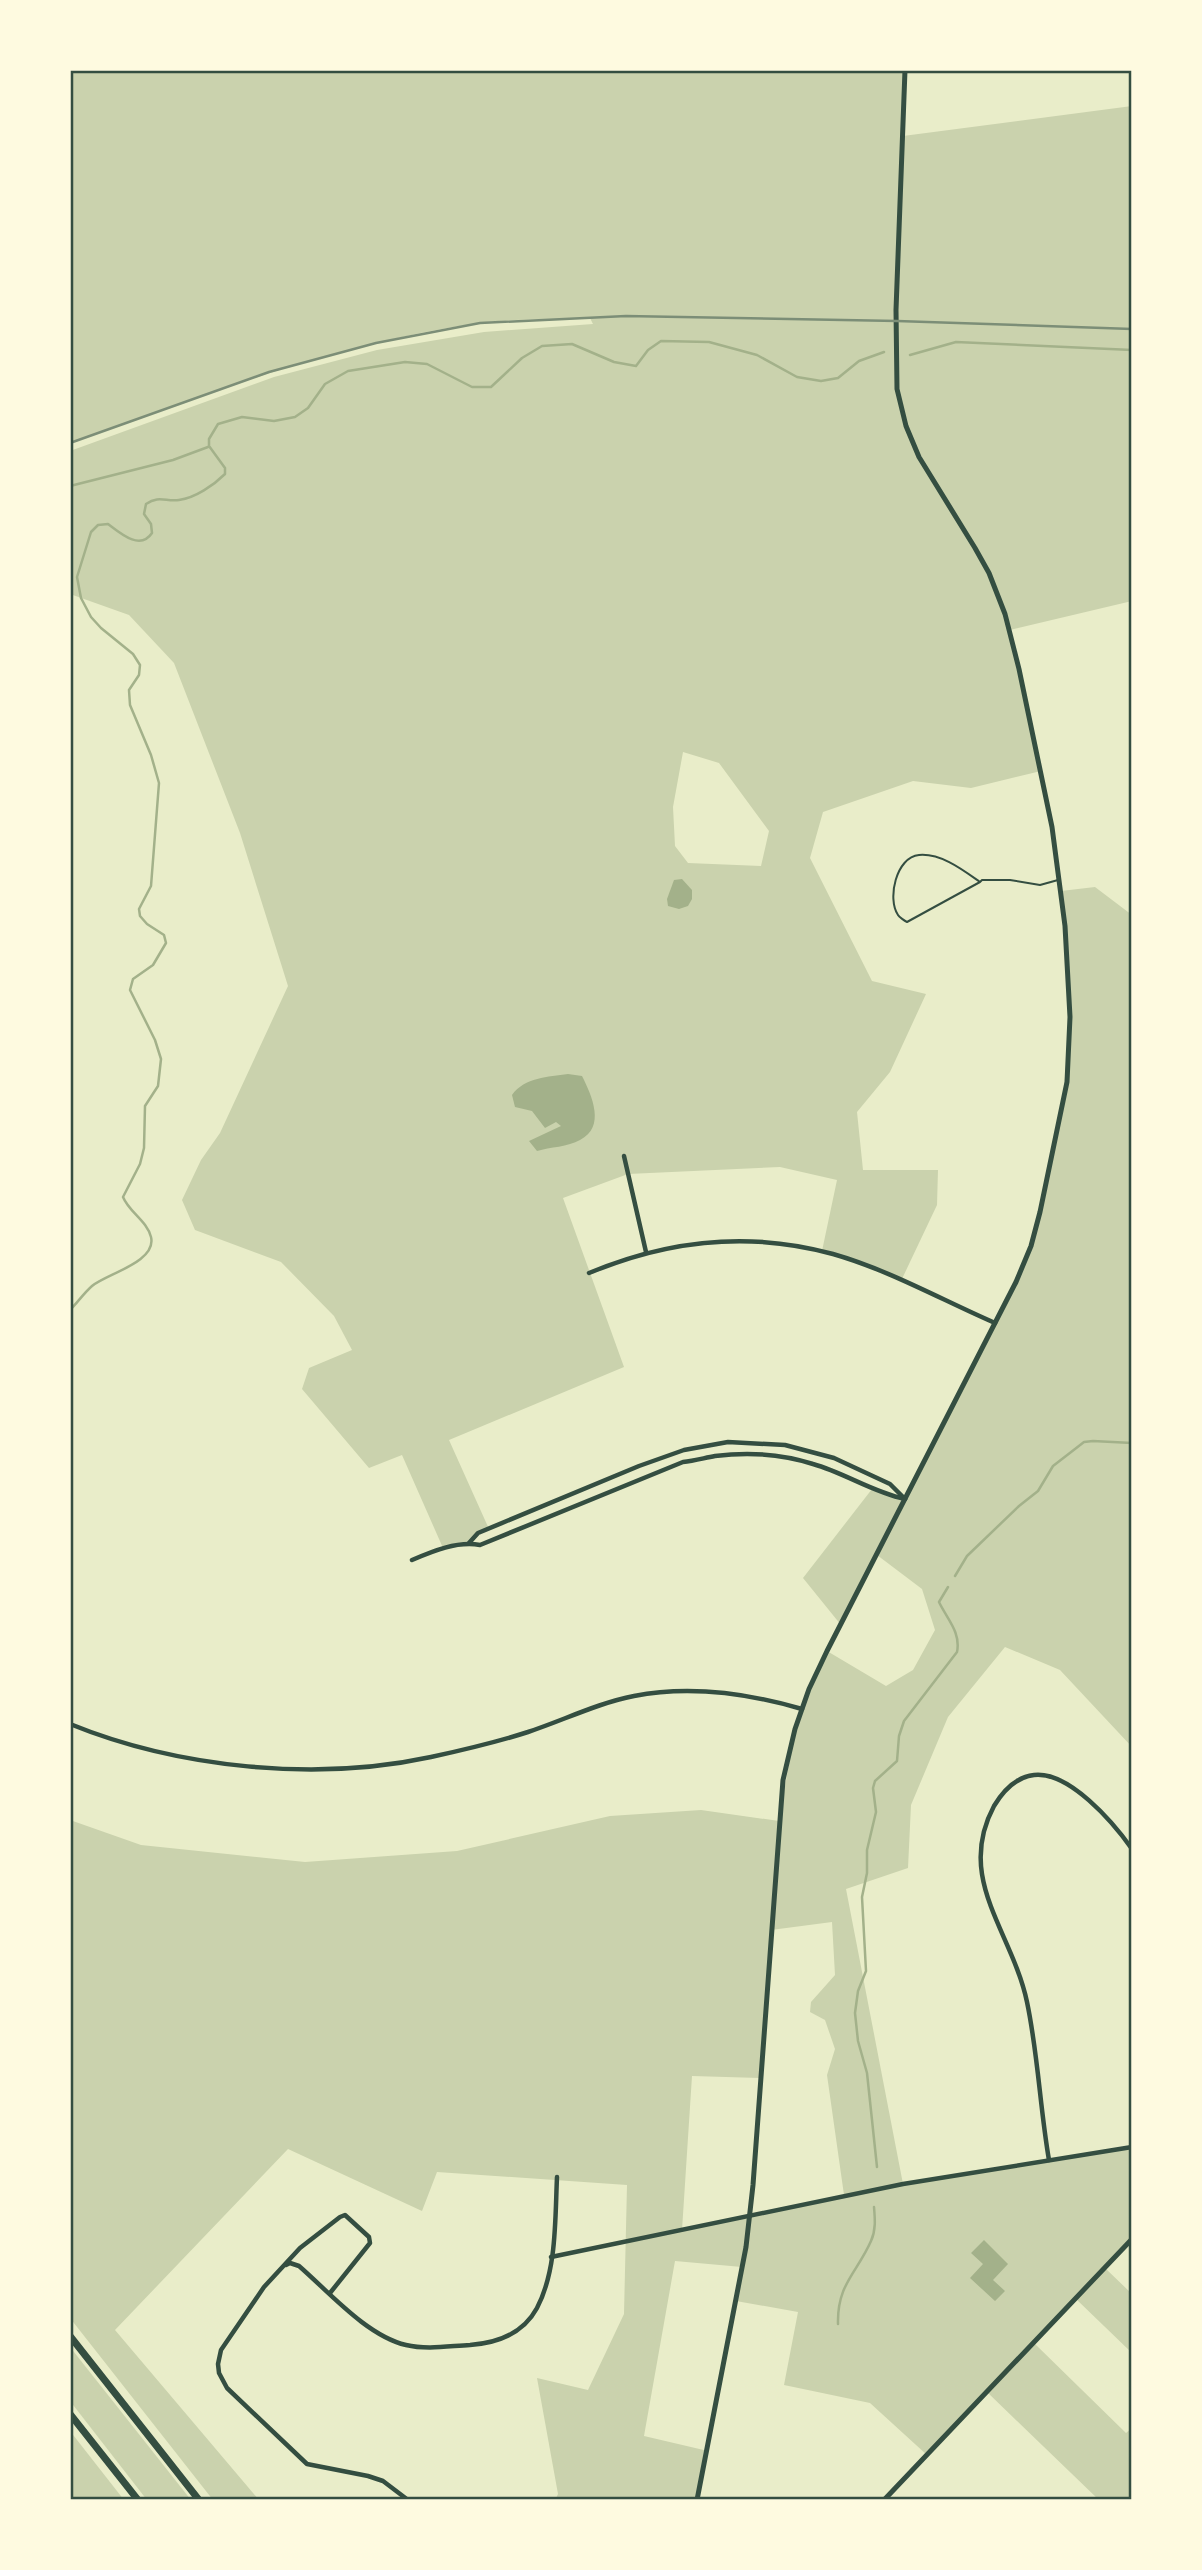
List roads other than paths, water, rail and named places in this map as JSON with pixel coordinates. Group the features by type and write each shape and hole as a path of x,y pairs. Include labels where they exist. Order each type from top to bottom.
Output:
{"highway":[{"path":"70,2336 199,2500"},
{"path":"70,2414 138,2500"}],"street":[{"path":"697,2500 715,2416 750,2217 781,1799 795,1729 827,1651 1016,1282 1031,1246 1067,1083 1070,1017 1065,926 1050,816 1019,668 1005,614 989,573 919,457 900,406 895,372 905,70"},
{"path":"624,1156 646,1252"},
{"path":"589,1273 623,1259 668,1247 723,1240 765,1241 805,1247 866,1265 996,1324"},
{"path":"468,1543 478,1533 639,1466 680,1452 728,1442 757,1442 809,1450 834,1458 890,1484 906,1499"},
{"path":"680,1452 683,1462"},
{"path":"412,1560 435,1550 468,1543 480,1545 683,1462 741,1454 794,1459 831,1471 884,1495 906,1499"},
{"path":"70,1724 124,1743 185,1757 243,1765 323,1768 428,1758 528,1732 616,1700 657,1692 728,1692 802,1709"},
{"path":"1049,2160 1035,2047 1024,1985 981,1878 979,1854 983,1833 998,1799 1013,1784 1029,1776 1048,1775 1072,1786 1109,1821 1132,1849"},
{"path":"551,2257 903,2184 1132,2147"},
{"path":"281,2267 295,2264 363,2322 393,2341 427,2347 484,2344 513,2334 530,2319 542,2295 551,2257 557,2177"},
{"path":"330,2293 370,2243 369,2237 345,2215 300,2248 264,2287 221,2350 218,2364 222,2380 307,2464 368,2476 383,2482 408,2500"},
{"path":"884,2500 1132,2239"}],"lane":[{"path":"979,881 949,862 928,856 912,857 905,861 897,873 894,901 896,912 906,922 982,880 1010,880 1040,885 1059,879"}],"waterway":[{"path":"70,1310 92,1286 139,1260 151,1246 149,1231 123,1197 140,1164 144,1148 145,1106 158,1086 161,1059 155,1040 130,990 133,979 153,965 166,943 164,935 140,916 139,909 151,886 159,783 151,755 130,705 129,690 139,675 140,665 133,654 91,617 81,598 77,577 91,532 98,525 108,524 130,539 147,538 152,533 151,524 144,514 146,504 159,499 179,500 191,497 210,487 225,474 225,468 209,446 209,439 218,424 242,417 274,421 295,417 308,408 325,384 348,371 405,362 427,364 472,387 491,387 522,358 542,346 572,344 614,362 636,366 648,350 661,341 709,342 757,355 797,377 821,381 838,378 859,361 884,352"},
{"path":"910,355 956,342 1132,350"},
{"path":"70,486 173,460 208,447"},
{"path":"955,1576 967,1556 1038,1491 1053,1466 1084,1442 1132,1443"},
{"path":"877,2167 867,2073 858,2041 855,2013 858,1991 866,1971 862,1897 867,1873 867,1850 876,1812 873,1788 875,1781 897,1761 899,1736 904,1721 957,1652 955,1632 939,1602 948,1587"},
{"path":"838,2324 844,2289 873,2237 874,2207"}],"railway":[{"path":"70,443 269,372 376,343 480,323 626,316 1132,329"}]}
